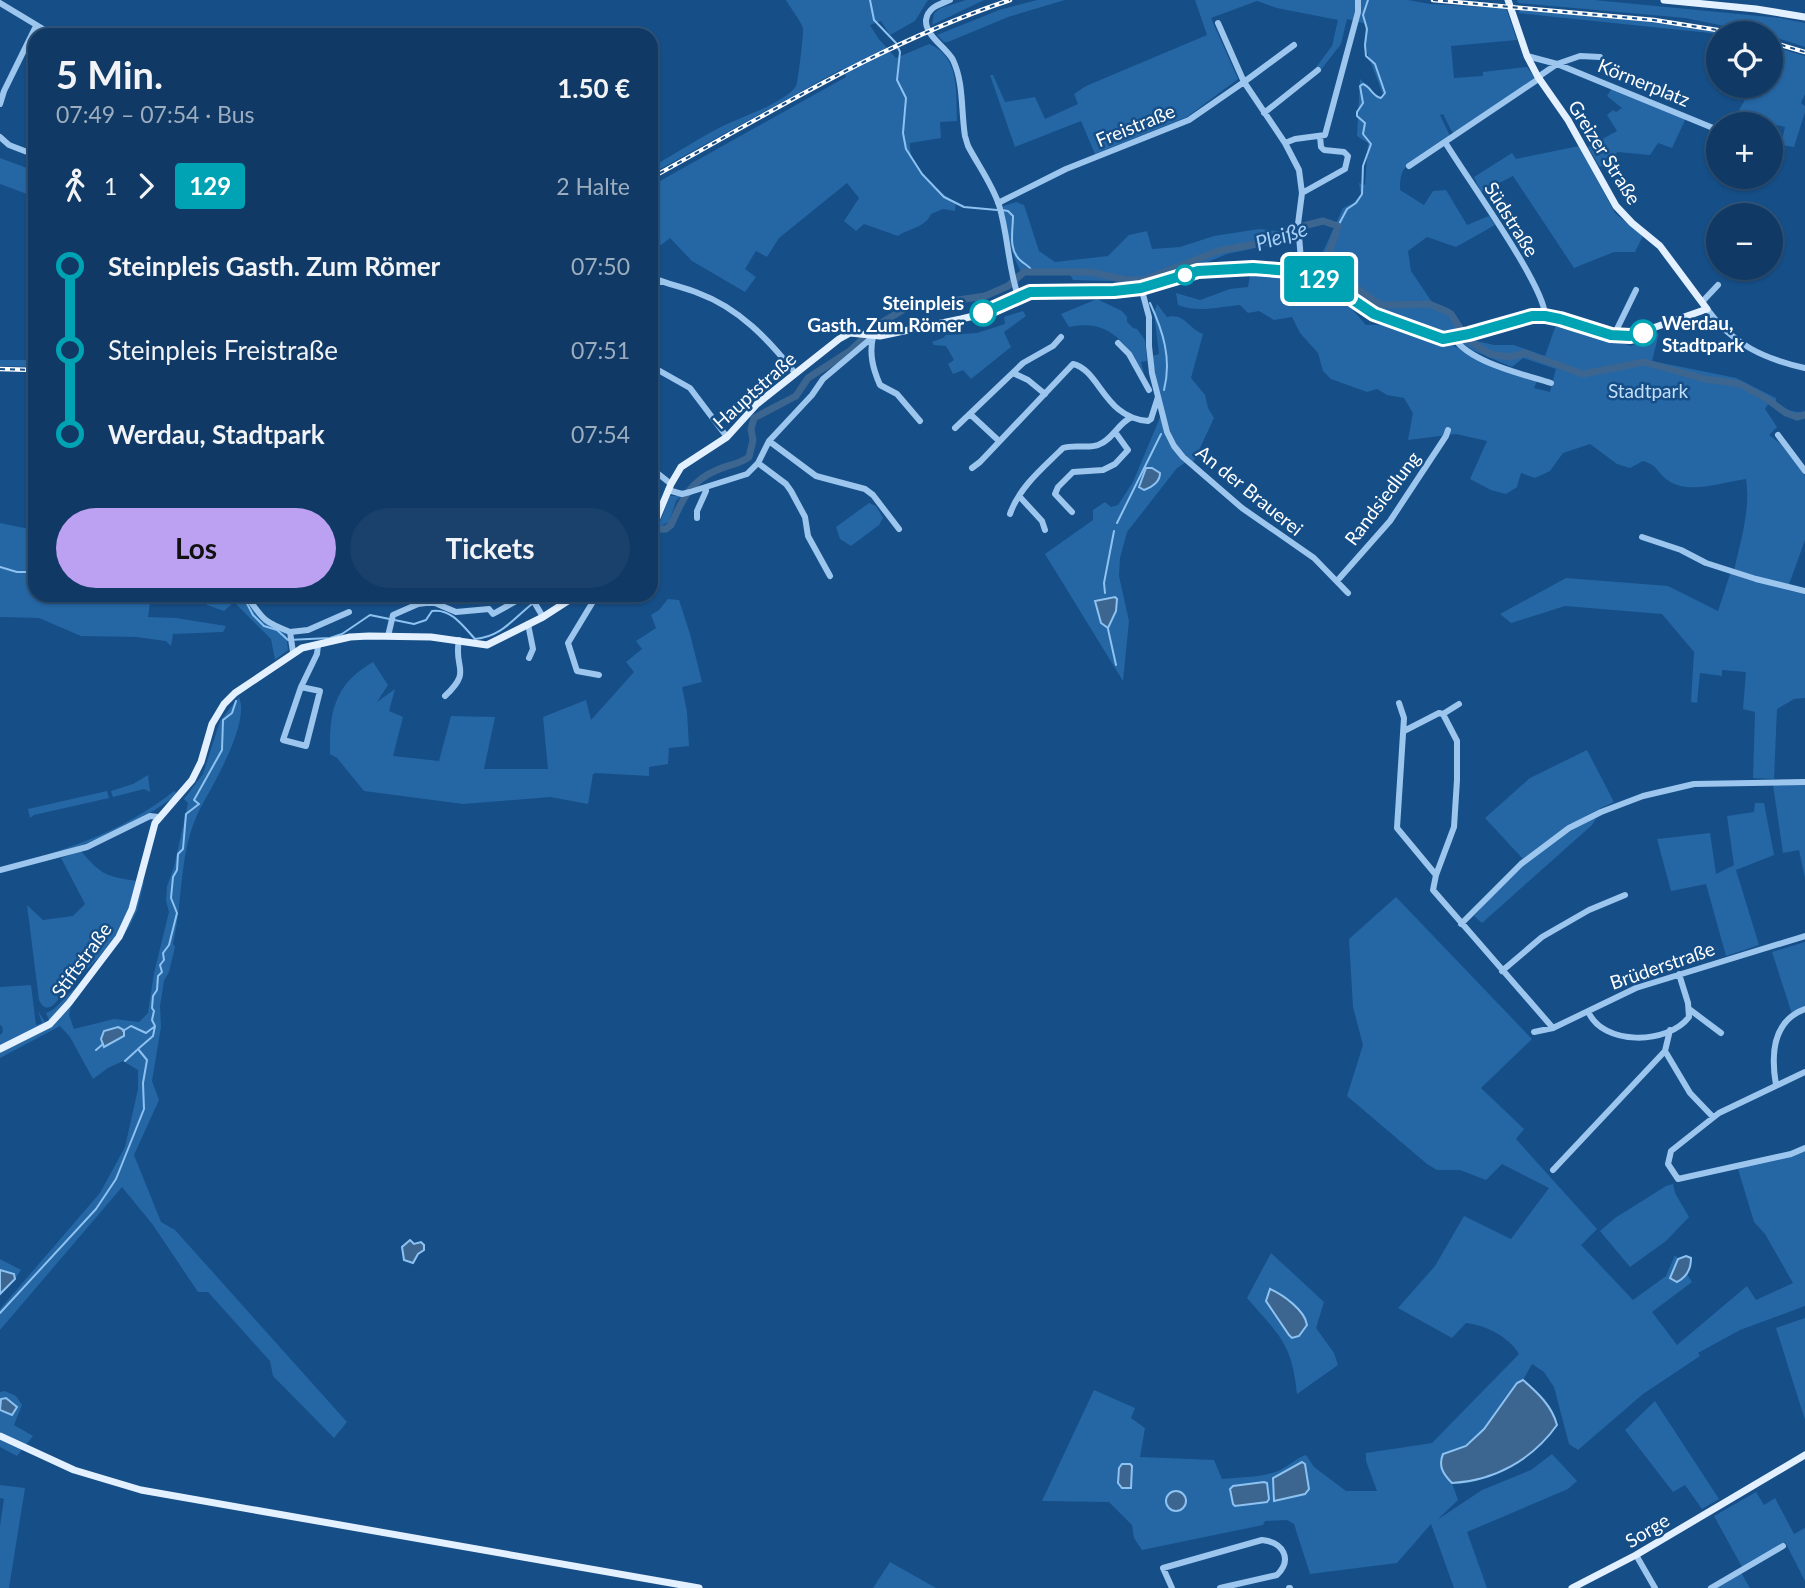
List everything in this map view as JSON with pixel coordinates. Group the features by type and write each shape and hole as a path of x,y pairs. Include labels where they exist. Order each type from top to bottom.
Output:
{"main road":[{"name":"Greizer Straße","path":"1507,0 1527,56 1568,120 1616,206 1660,246 1707,309"},
{"path":"1664,0 1805,17"},
{"name":"Hauptstraße","path":"658,513 668,485 687,461 727,437 748,413 839,339 850,333 869,335 978,315 1018,296 1044,290 1114,291 1141,288 1198,271 1223,268 1302,272 1331,285 1374,314 1431,336 1456,337 1521,318 1545,316 1614,335"},
{"path":"1614,335 1641,334 1707,309"},
{"path":"158,817 195,775 212,724 223,704 292,649 350,637 388,636 431,637 487,645 543,617 566,602"},
{"name":"Stiftstraße","path":"0,1049 50,1024 119,937 132,909 152,830 158,817"},
{"path":"0,1436 74,1471 141,1490 699,1588"},
{"name":"Sorge","path":"1572,1588 1636,1555 1805,1455"}],"street":[{"path":"950,0 931,10 926,19 927,28 948,51 955,64 968,146 999,208 1006,232 1011,275 1018,296"},
{"path":"1285,143 1325,135 1358,12 1357,0"},
{"path":"0,3 40,28"},
{"path":"1218,23 1244,82 1285,143 1298,170 1303,193 1298,224 1302,272"},
{"path":"0,104 28,42"},
{"name":"Freistraße","path":"999,208 1066,169 1189,120 1294,45"},
{"name":"Körnerplatz","path":"1527,56 1557,64 1706,125"},
{"name":"Körnerplatz","path":"1539,78 1557,64 1580,56 1600,57"},
{"path":"1264,113 1318,70"},
{"path":"1409,166 1539,78"},
{"path":"1303,193 1348,165 1348,156 1344,152 1324,150 1321,147 1320,136"},
{"path":"0,137 9,145 28,152"},
{"name":"Südstraße","path":"1445,142 1520,261 1544,303 1545,316"},
{"path":"660,281 700,293 737,313 774,347 795,373"},
{"path":"1702,302 1717,285"},
{"name":"An der Brauerei","path":"1141,288 1149,317 1151,387 1158,396 1167,432 1174,446 1182,457 1242,508 1314,558 1348,593"},
{"path":"1614,335 1636,290"},
{"name":"Greizer Straße","path":"1707,309 1721,329 1760,355 1805,368"},
{"path":"1678,320 1698,320 1721,329"},
{"path":"869,335 871,358 880,385 897,394 920,421"},
{"path":"658,475 668,485 686,493 747,474 758,463 769,442 831,370 869,335"},
{"path":"954,428 1023,363 1053,346 1061,337"},
{"path":"1456,337 1460,347 1492,363 1551,383"},
{"path":"1118,343 1129,354 1151,387"},
{"path":"972,468 1073,364 1079,365 1111,402 1130,418 1148,421 1151,419 1158,396"},
{"path":"658,370 690,388 727,437"},
{"path":"1013,373 1028,380 1045,394"},
{"path":"970,414 999,441"},
{"path":"1010,514 1031,481 1063,448 1102,443 1130,418"},
{"name":"Randsiedlung","path":"1337,581 1390,521 1448,430"},
{"path":"1072,512 1055,494 1058,486 1073,472 1103,470 1115,464 1128,450 1115,432"},
{"path":"1778,435 1805,471"},
{"path":"769,442 816,476 865,489 900,529"},
{"path":"758,463 786,484 791,491 805,517 808,536 830,576"},
{"path":"697,519 697,510 706,488"},
{"path":"1020,496 1042,521 1045,530"},
{"path":"1642,537 1744,576 1805,590"},
{"path":"250,602 265,621 290,632 308,630 349,612"},
{"path":"388,636 393,615 418,604 435,603 456,612 489,609 493,614 524,602"},
{"path":"534,602 543,617"},
{"path":"593,602 568,643 577,671 599,675"},
{"path":"528,624 533,649 529,658"},
{"path":"290,632 292,649"},
{"path":"445,696 459,681 461,674 459,640"},
{"path":"300,687 320,691 306,746 283,740 300,687 317,654 318,645"},
{"path":"1399,703 1404,718 1404,731 1397,828 1436,875"},
{"path":"1404,731 1439,713 1444,714 1459,704"},
{"path":"1444,714 1457,741 1457,780 1454,827 1433,890 1553,1028"},
{"path":"1461,924 1485,897 1531,856 1569,828 1601,812 1643,796 1694,784 1805,782"},
{"path":"0,870 87,847 150,816 158,817"},
{"path":"1502,971 1542,937 1589,910 1625,895"},
{"name":"Brüderstraße","path":"1534,1032 1553,1028 1636,988 1805,936"},
{"path":"1588,1011 1592,1021 1602,1030 1619,1036 1635,1038 1670,1030 1689,1017 1679,974"},
{"path":"1689,1009 1721,1033"},
{"path":"1776,1085 1772,1063 1774,1044 1783,1024 1805,1009"},
{"path":"1553,1170 1665,1051 1670,1030"},
{"path":"1665,1051 1690,1093 1713,1117"},
{"path":"1805,1072 1732,1105 1713,1117 1671,1152 1668,1164 1678,1179 1791,1154 1805,1148"},
{"path":"1172,1588 1163,1569 1262,1540 1272,1541 1284,1551 1284,1568 1277,1575 1220,1588"},
{"path":"1711,1588 1783,1546"},
{"path":"1636,1555 1655,1588"}],"green space":[{"path":"786,0 928,0 915,21 890,35 881,21 870,25 896,58 929,44 946,57 951,66 956,87 957,121 940,122 941,138 910,143 919,170 941,192 956,202 955,211 943,209 931,214 921,225 898,236 864,224 856,231 844,221 859,198 847,183 779,238 767,257 756,251 745,269 756,277 745,292 692,261 670,238 661,245 658,244 658,182 846,77 842,69 658,170 658,163 717,129 771,105 790,93 796,86 801,57 803,28"},
{"path":"966,0 984,0 932,25 934,13"},
{"path":"1037,0 1065,0 1008,17 948,42 944,42 937,35 999,10"},
{"path":"1195,0 1408,0 1430,4 1506,8 1517,40 1451,46 1454,78 1483,76 1483,72 1527,67 1535,78 1454,133 1443,114 1440,115 1450,136 1410,163 1400,179 1400,190 1424,205 1433,191 1446,190 1467,225 1489,216 1495,225 1456,247 1427,237 1408,251 1411,271 1432,302 1451,313 1465,332 1431,331 1394,320 1345,291 1329,275 1321,256 1343,208 1361,195 1359,183 1365,185 1368,143 1357,136 1360,79 1379,98 1383,95 1364,44 1366,24 1347,19 1341,44 1320,71 1314,70 1332,46 1338,20 1277,8 1257,1 1211,18 1238,79 1187,117 1095,154 1081,121 1015,147 990,75 993,75 1005,102 1035,97 1045,119 1078,104 1074,94 1086,86 1207,35"},
{"path":"1517,0 1594,0 1780,18 1805,23 1805,47 1783,40 1783,21 1706,22 1518,3"},
{"path":"1521,10 1651,22 1706,33 1518,13"},
{"path":"1783,50 1805,56 1805,94 1801,103 1805,106 1805,112 1794,147 1783,145 1783,112 1738,112 1746,98 1783,98"},
{"path":"1612,88 1686,118 1672,148 1658,143 1650,155 1617,152 1610,168 1599,166 1588,147 1617,131 1607,115 1622,108 1607,96"},
{"path":"1579,146 1615,213 1643,236 1635,252 1614,252 1574,268 1513,176 1481,192 1474,177 1512,153 1516,159"},
{"path":"0,158 28,168 28,194 0,184"},
{"path":"1016,202 1024,205 1039,251 1055,262 1108,256 1129,235 1147,231 1152,249 1180,247 1214,236 1259,229 1278,231 1295,228 1295,233 1265,246 1227,254 1198,266 1142,282 1073,280 1069,273 1020,270 1001,207"},
{"name":"Stadtpark","path":"1251,269 1305,276 1340,295 1366,325 1387,326 1451,345 1537,381 1534,388 1550,392 1556,369 1523,358 1512,367 1472,350 1461,342 1472,340 1494,345 1514,345 1545,356 1557,322 1631,346 1659,333 1652,361 1736,378 1776,398 1776,402 1786,409 1805,411 1805,418 1800,418 1790,416 1768,404 1765,409 1777,427 1769,435 1781,444 1805,476 1805,540 1787,590 1805,594 1805,698 1794,699 1777,709 1774,779 1753,778 1755,712 1743,709 1746,672 1722,670 1722,676 1700,673 1697,703 1691,702 1694,652 1662,614 1565,606 1511,623 1500,614 1566,578 1668,586 1718,611 1731,571 1734,571 1742,537 1747,502 1746,479 1696,487 1677,485 1648,463 1643,461 1630,468 1617,464 1590,444 1563,453 1550,471 1535,478 1521,473 1517,487 1506,494 1491,490 1470,479 1487,441 1456,434 1408,440 1413,413 1404,398 1387,395 1377,389 1367,392 1331,379 1323,371 1318,353 1300,333 1292,317 1274,320 1259,311 1248,313 1240,305 1201,309 1178,305 1176,293 1200,300 1230,289 1248,287"},
{"path":"1097,299 1122,311 1127,322 1137,329 1145,340 1147,361 1141,362 1145,378 1125,345 1107,330 1084,325 1069,327 1061,314"},
{"path":"1157,304 1167,317 1179,317 1203,334 1191,378 1205,395 1214,418 1193,463 1174,442 1162,406 1152,356 1159,354 1154,313"},
{"path":"1023,311 1026,316 1004,332 1011,347 971,379 963,370 953,374 948,364 954,360 946,346 934,345 932,342 946,335 977,333 1005,324 1004,317"},
{"path":"0,360 28,360 28,367 0,366"},
{"path":"1161,415 1170,441 1185,463 1177,468 1127,532 1120,558 1119,576 1129,621 1123,681 1045,554 1093,520 1093,510 1105,502 1111,507 1118,505 1133,482"},
{"path":"670,496 681,496 676,501 669,522 658,527"},
{"path":"869,503 876,506 883,518 879,525 851,546 840,539 836,527"},
{"path":"0,523 28,529 28,602 150,602 148,617 176,618 226,626 223,632 173,634 171,646 166,641 136,637 81,636 39,618 0,617"},
{"path":"668,599 679,600 702,682 682,687 689,746 669,748 668,764 649,767 649,776 593,774 588,804 550,797 463,804 364,791 337,758 330,754 331,725 336,701 350,680 373,662 388,685 377,702 395,689 389,711 403,717 393,756 439,761 451,716 495,717 484,769 548,769 543,717 586,700 591,720 634,672 626,662 642,649 636,641 656,628 651,615"},
{"path":"204,602 234,602 224,611"},
{"path":"234,602 248,602 270,626 286,634 288,650 275,660 271,639"},
{"path":"239,697 240,722 235,737 188,840 173,944 175,947 164,981 160,1006 161,1027 152,1081 159,1100 134,1155 161,1222 175,1230 347,1422 334,1438 273,1376 270,1361 208,1292 198,1292 153,1225 122,1187 0,1330 0,1309 100,1193 125,1147 138,1089 138,1070 123,1061 93,1079 70,1037 60,1026 0,1058 0,1035 3,1032 0,1025 0,987 31,985 36,1025 42,1023 38,1011 45,1022 49,1020 46,1013 76,988 122,935 142,881 144,882 137,911 128,929 71,1006 69,1015 74,1029 114,1019 139,1022 148,1013 154,973 169,912 166,901 167,886 174,867 188,803 184,799 203,774 220,721"},
{"path":"1587,750 1614,802 1567,828 1523,859 1485,818 1530,778"},
{"path":"148,775 150,792 144,789 113,797 111,791 133,784"},
{"path":"1773,785 1805,785 1805,878 1799,850 1783,853"},
{"path":"107,791 109,798 30,818 28,809"},
{"path":"174,791 178,794 131,823 47,857 129,821"},
{"path":"1755,803 1764,803 1774,855 1736,870 1759,945 1726,956 1706,884 1671,891 1657,839 1710,833 1716,874 1734,865 1727,816 1754,812"},
{"path":"1597,817 1592,825 1482,923 1474,916 1530,859 1562,836"},
{"path":"81,851 105,874 138,881 127,914 113,941 54,1005 46,1007 39,1000 27,905 43,920 73,916 85,904 61,858"},
{"path":"1396,897 1532,1039 1481,1088 1524,1129 1516,1139 1597,1229 1581,1245 1633,1300 1666,1276 1675,1255 1678,1259 1673,1269 1680,1281 1687,1274 1692,1282 1652,1312 1677,1345 1747,1286 1756,1300 1793,1283 1765,1234 1754,1222 1738,1169 1805,1150 1805,1306 1740,1330 1698,1353 1700,1356 1643,1394 1578,1450 1569,1444 1554,1387 1544,1372 1532,1364 1523,1380 1517,1383 1484,1429 1466,1446 1443,1454 1446,1477 1452,1483 1458,1500 1437,1520 1482,1490 1531,1470 1552,1454 1577,1481 1568,1489 1467,1532 1487,1588 1454,1588 1431,1524 1397,1563 1310,1574 1294,1524 1287,1520 1265,1521 1263,1525 1142,1550 1134,1538 1132,1525 1109,1502 1042,1501 1094,1390 1135,1408 1131,1418 1145,1428 1140,1457 1214,1460 1222,1479 1273,1473 1306,1455 1314,1467 1346,1491 1377,1491 1366,1461 1366,1453 1432,1443 1519,1354 1503,1337 1481,1326 1466,1323 1452,1338 1398,1308 1435,1266 1464,1216 1511,1239 1549,1188 1502,1164 1486,1180 1460,1170 1437,1170 1347,1096 1363,1045 1353,1007 1349,939"},
{"path":"1805,942 1805,1009 1792,1014 1772,952"},
{"path":"1673,1184 1675,1193 1689,1217 1666,1241 1630,1267 1600,1231 1615,1218"},
{"path":"1271,1253 1324,1302 1316,1328 1334,1353 1338,1365 1297,1394 1292,1363 1282,1341 1247,1298"},
{"path":"0,1259 21,1270 15,1279 14,1274 0,1270"},
{"path":"1805,1318 1805,1420 1776,1328"},
{"path":"5,1391 16,1396 22,1405 14,1425 33,1436 17,1456 0,1447 0,1392"},
{"path":"1655,1401 1719,1499 1702,1509 1685,1485 1673,1492 1625,1430"},
{"path":"0,1485 25,1488 9,1588 0,1588 0,1526 4,1499 0,1498"},
{"path":"1756,1492 1764,1505 1775,1498 1794,1534 1805,1528 1805,1581 1785,1542 1742,1567 1714,1516"},
{"path":"890,1562 936,1588 873,1588"},
{"path":"1739,1569 1750,1588 1707,1588"}],"shaded area":[{"path":"1146,468 1160,473 1155,484 1144,490 1139,487"},
{"path":"1115,597 1116,611 1108,628 1101,623 1095,601"},
{"path":"118,1027 124,1030 124,1036 104,1047 101,1039 104,1031"},
{"path":"410,1240 414,1244 421,1242 424,1245 424,1250 413,1263 404,1260 402,1247"},
{"path":"1686,1256 1691,1258 1689,1269 1677,1282 1670,1278 1678,1259"},
{"path":"0,1270 14,1274 15,1279 0,1294"},
{"path":"1270,1289 1287,1299 1302,1314 1307,1325 1299,1336 1292,1338 1289,1335 1266,1301"},
{"path":"1523,1380 1548,1406 1557,1425 1536,1449 1511,1466 1483,1478 1452,1483 1442,1470 1443,1454 1466,1446 1484,1429 1517,1383"},
{"path":"6,1398 17,1407 12,1415 0,1410 1,1399"},
{"path":"1302,1462 1305,1464 1309,1489 1305,1494 1274,1501 1273,1478"},
{"path":"1122,1464 1132,1466 1131,1488 1122,1488 1118,1483 1119,1468"},
{"path":"1267,1483 1267,1502 1235,1506 1233,1504 1230,1489 1233,1486"},
{"path":"1176,1491 1183,1494 1186,1501 1183,1508 1176,1511 1169,1508 1166,1501 1169,1494"}],"waterway":[{"path":"870,0 874,20 896,43 900,52 897,80 906,98 903,133 906,149 922,174 944,197 964,207 997,210"},
{"path":"1338,226 1347,209 1356,203 1362,194 1363,166 1371,144 1363,134 1365,123 1357,116 1363,103 1360,86 1366,85 1381,98 1385,93 1375,64 1366,56 1367,29 1363,15 1368,0"},
{"path":"1002,210 1013,216 1012,240 1016,256 1032,271"},
{"name":"Pleiße","path":"658,529 666,529 671,525 683,500 700,480 749,457 754,418 796,396 808,378 850,351 876,326 906,308 985,296 1008,286 1024,272 1090,272 1127,280 1144,280 1218,251 1277,240 1303,226 1323,221 1338,226 1328,256 1330,266 1348,282 1381,305 1429,304 1446,311 1451,314 1467,339 1490,354 1510,357 1525,353 1583,374 1644,362 1705,379 1740,384 1786,413 1797,417 1805,415"},
{"path":"1150,303 1159,324 1167,356 1164,390"},
{"path":"1117,523 1161,434"},
{"path":"1105,593 1104,583 1114,531"},
{"name":"Pleiße","path":"0,567 28,572"},
{"name":"Pleiße","path":"246,602 253,615 264,626 277,630 288,640 330,638 342,634 370,615 414,624 426,620 432,611 451,615 475,639 484,638 499,631 532,604"},
{"path":"1108,629 1116,665"},
{"path":"0,1313 96,1209 116,1179 144,1109 143,1083 147,1060 138,1049 153,1036 153,996 157,990 158,976 162,972 160,965 164,960 163,953 169,945 177,913 171,898 178,854 183,849 186,814 199,804 194,800 222,750 223,720 232,713 236,701"},
{"path":"123,1031 131,1026 146,1033 154,1027"},
{"path":"96,1050 103,1044"},
{"path":"125,1061 137,1050"}],"railway":[{"path":"658,174 871,58 963,17 1010,0"},
{"path":"1433,0 1654,20 1706,28"},
{"path":"1783,46 1805,52"},
{"path":"0,369 28,370"}],"bus line":[{"name":"129","path":"983,313 1030,292 1114,291 1141,288 1198,271 1253,268 1302,272 1331,285 1374,314 1443,339 1532,316 1560,319 1611,335 1630,336 1643,333"}],"place":[{"name":"Steinpleis Gasth. Zum Römer","path":"983,313"},
{"name":"Werdau, Stadtpark","path":"1643,333"}]}
